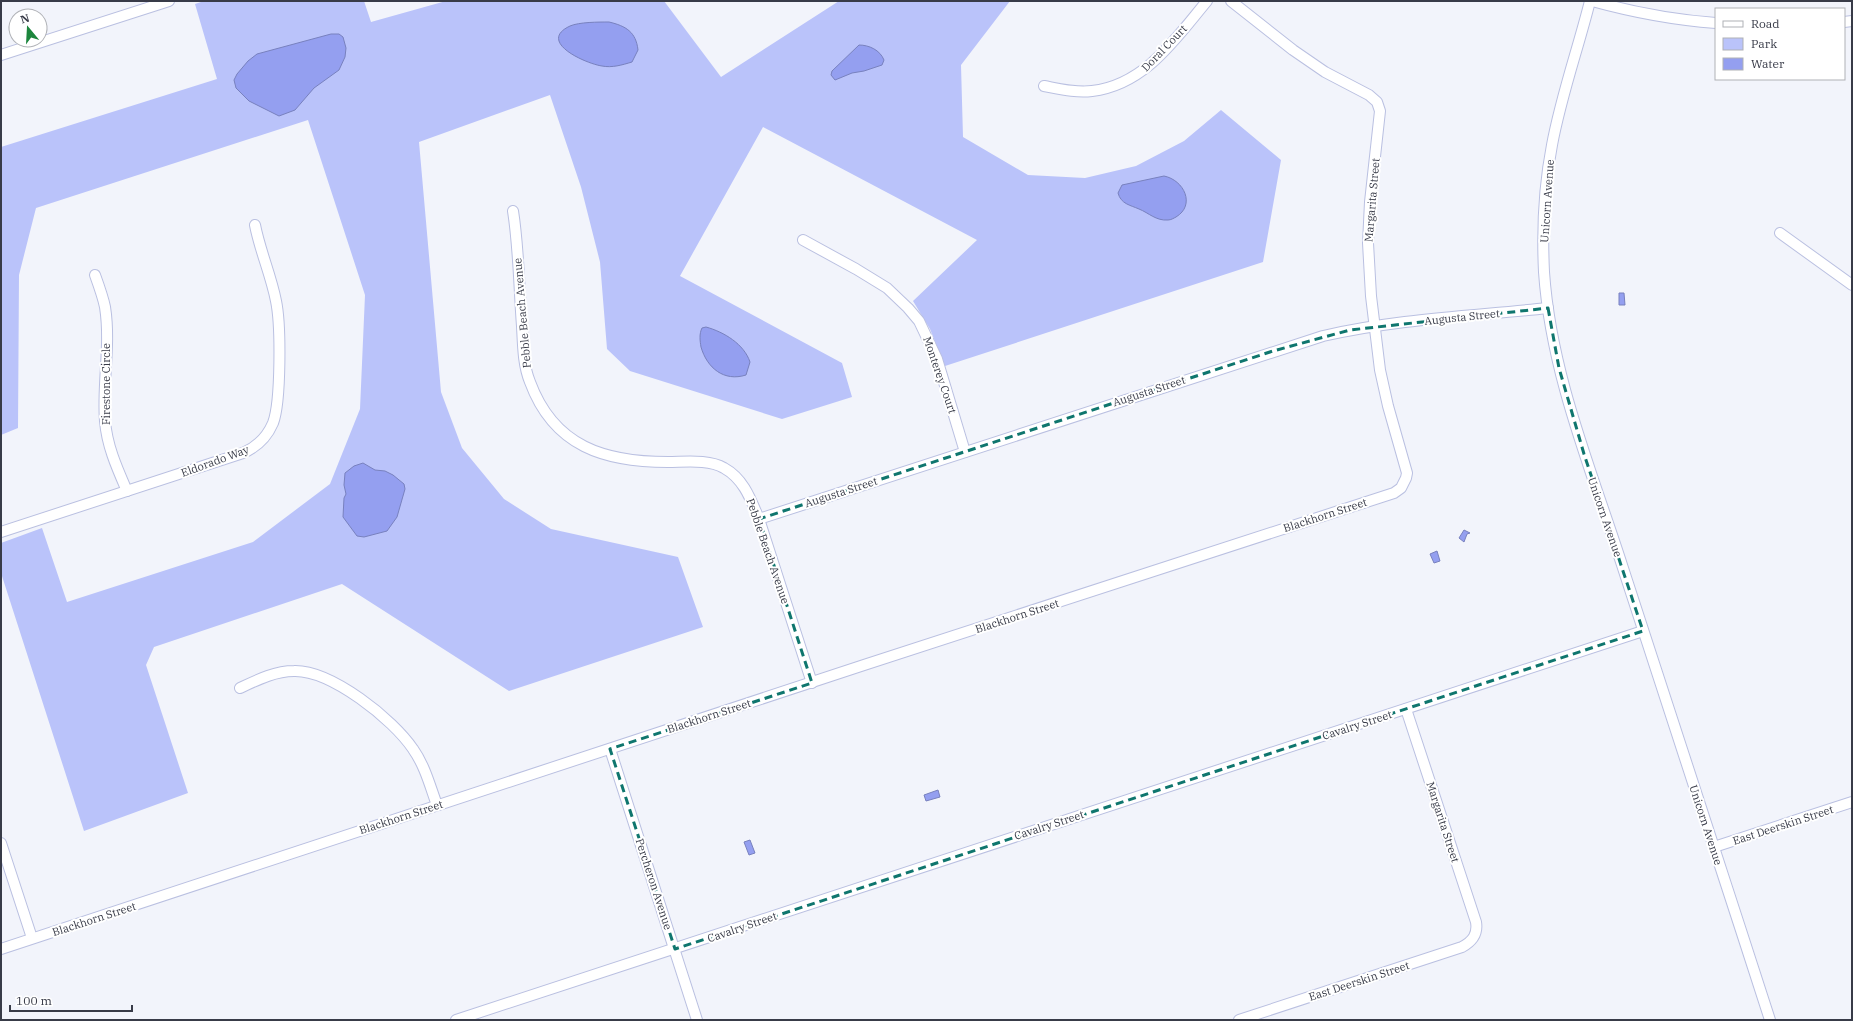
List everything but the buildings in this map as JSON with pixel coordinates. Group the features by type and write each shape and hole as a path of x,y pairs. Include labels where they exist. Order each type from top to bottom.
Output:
{"street":[{"path":"1,54 169,1"},
{"name":"Doral Court","path":"1044,86 1069,91 1092,91 1115,87 1128,81 1144,70 1166,48 1207,1"},
{"name":"Margarita Street","path":"1231,1 1292,50 1325,72 1369,95 1377,102 1381,117 1370,202 1368,243 1374,326 1383,385 1407,473"},
{"path":"1591,1 1643,13 1715,23"},
{"name":"Unicorn Avenue","path":"1591,1 1552,145 1546,184 1544,264 1548,308 1559,368 1584,454 1770,1020"},
{"name":"Pebble Beach Avenue","path":"513,211 524,357 530,382 541,406 551,419 568,436 586,448 603,455 643,462 689,462 713,464 723,467 732,473 743,485 759,519 812,683"},
{"name":"Eldorado Way","path":"1,532 244,453 262,440 269,431 276,414 278,394 279,324 271,280 254,225"},
{"path":"1780,233 1852,285"},
{"name":"Monterey Court","path":"803,240 856,269 886,288 908,308 919,321 937,359 966,452"},
{"name":"Firestone Circle","path":"95,275 105,307 105,420 107,437 112,455 127,491"},
{"name":"Augusta Street","path":"759,519 1280,348 1323,336 1374,326 1548,308"},
{"name":"Blackhorn Street","path":"1,949 437,805 1394,493 1401,488 1407,473"},
{"name":"Cavalry Street","path":"456,1020 675,949 879,880 1643,631"},
{"path":"240,688 261,678 280,672 309,672 330,679 345,688 391,724 407,740 426,773 437,805"},
{"name":"Margarita Street","path":"1406,709 1476,922 1477,928 1475,936"},
{"name":"Percheron Avenue","path":"610,749 698,1020"},
{"name":"East Deerskin Street","path":"1714,847 1852,802"},
{"path":"1,843 32,938"},
{"name":"East Deerskin Street","path":"1239,1020 1462,947 1470,942 1475,936"}],"highlighted area":[{"path":"1548,308 1559,368 1584,454 1643,631 675,949 610,749 812,683 759,519 1273,351 1350,330"}],"green space":[{"path":"204,1 364,1 371,22 446,1 664,1 721,77 839,1 1010,1 961,65 963,137 1028,175 1085,178 1136,166 1184,141 1221,110 1281,160 1263,262 945,366 930,329 913,301 977,240 763,127 680,276 842,363 852,397 782,419 630,371 607,349 600,262 581,187 550,95 419,142 441,392 462,448 504,499 551,529 678,557 703,627 509,691 342,584 154,647 146,665 188,793 84,831 1,573 1,543 42,528 67,602 253,542 330,484 360,409 365,295 308,120 36,208 19,275 18,428 1,435 1,147 217,79 195,4"}],"water":[{"path":"589,22 609,22 625,28 635,39 638,50 632,62 606,67 576,57 561,45 559,39 561,32 570,26"},
{"path":"331,34 339,34 343,37 346,48 345,57 339,70 314,88 295,110 279,116 249,101 236,88 234,80 237,74 248,61 257,54"},
{"path":"859,45 870,47 880,53 884,60 882,65 852,73 835,80 831,75 832,71"},
{"path":"1164,176 1177,182 1185,194 1185,206 1182,212 1172,219 1164,220 1156,218 1126,204 1119,197 1118,193 1122,185"},
{"path":"1619,293 1624,293 1625,305 1619,305"},
{"path":"706,327 720,332 738,344 743,350 750,362 746,375 731,377 724,375 718,372 707,361 701,347 700,338 702,328"},
{"path":"363,463 375,470 385,471 393,475 404,484 405,489 397,517 387,531 364,537 357,536 343,517 344,498 346,494 344,485 345,473 354,466"},
{"path":"1464,530 1470,533 1467,534 1464,542 1459,538"},
{"path":"1437,551 1440,561 1434,563 1430,554"},
{"path":"938,790 940,797 926,801 924,795"},
{"path":"750,840 755,853 749,855 744,842"}]}
